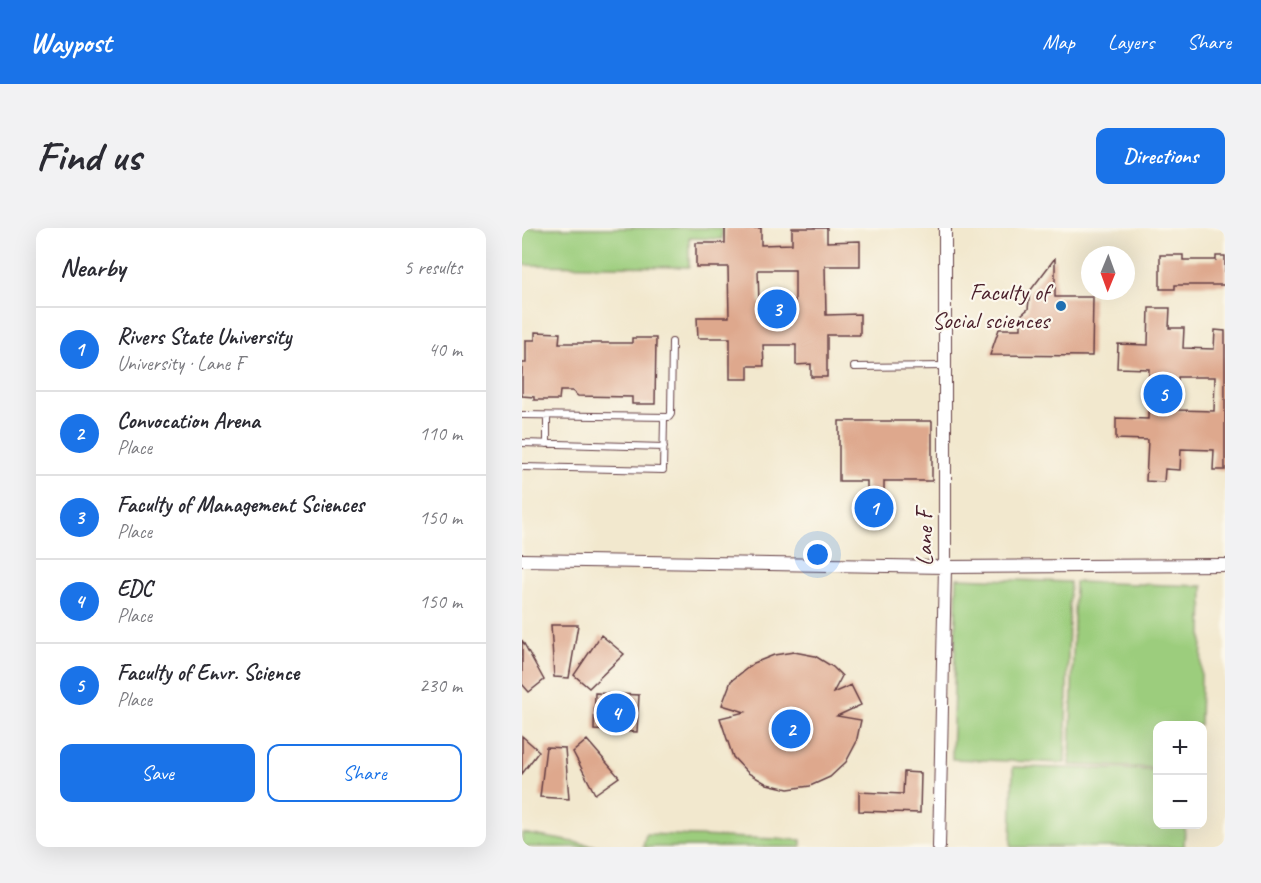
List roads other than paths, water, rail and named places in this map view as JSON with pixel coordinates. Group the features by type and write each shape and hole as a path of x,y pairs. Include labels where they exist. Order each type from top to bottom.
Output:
{"street":[{"name":"Lane F","path":"939,847 945,567 945,228"},
{"path":"522,560 945,567 1225,565"}],"lane":[{"path":"522,416 664,419 671,414 672,342"},
{"path":"854,367 945,366"},
{"path":"547,416 547,444"},
{"path":"522,467 663,470 664,419"},
{"path":"522,444 664,447"}],"place":[{"name":"Faculty of Social sciences","path":"1061,306"},
{"name":"Faculty of Management Sciences","path":"777,309"},
{"name":"Faculty of Envr. Science","path":"1163,394"},
{"name":"Rivers State University","path":"874,508"},
{"name":"EDC","path":"616,713"},
{"name":"Convocation Arena","path":"791,729"}]}
